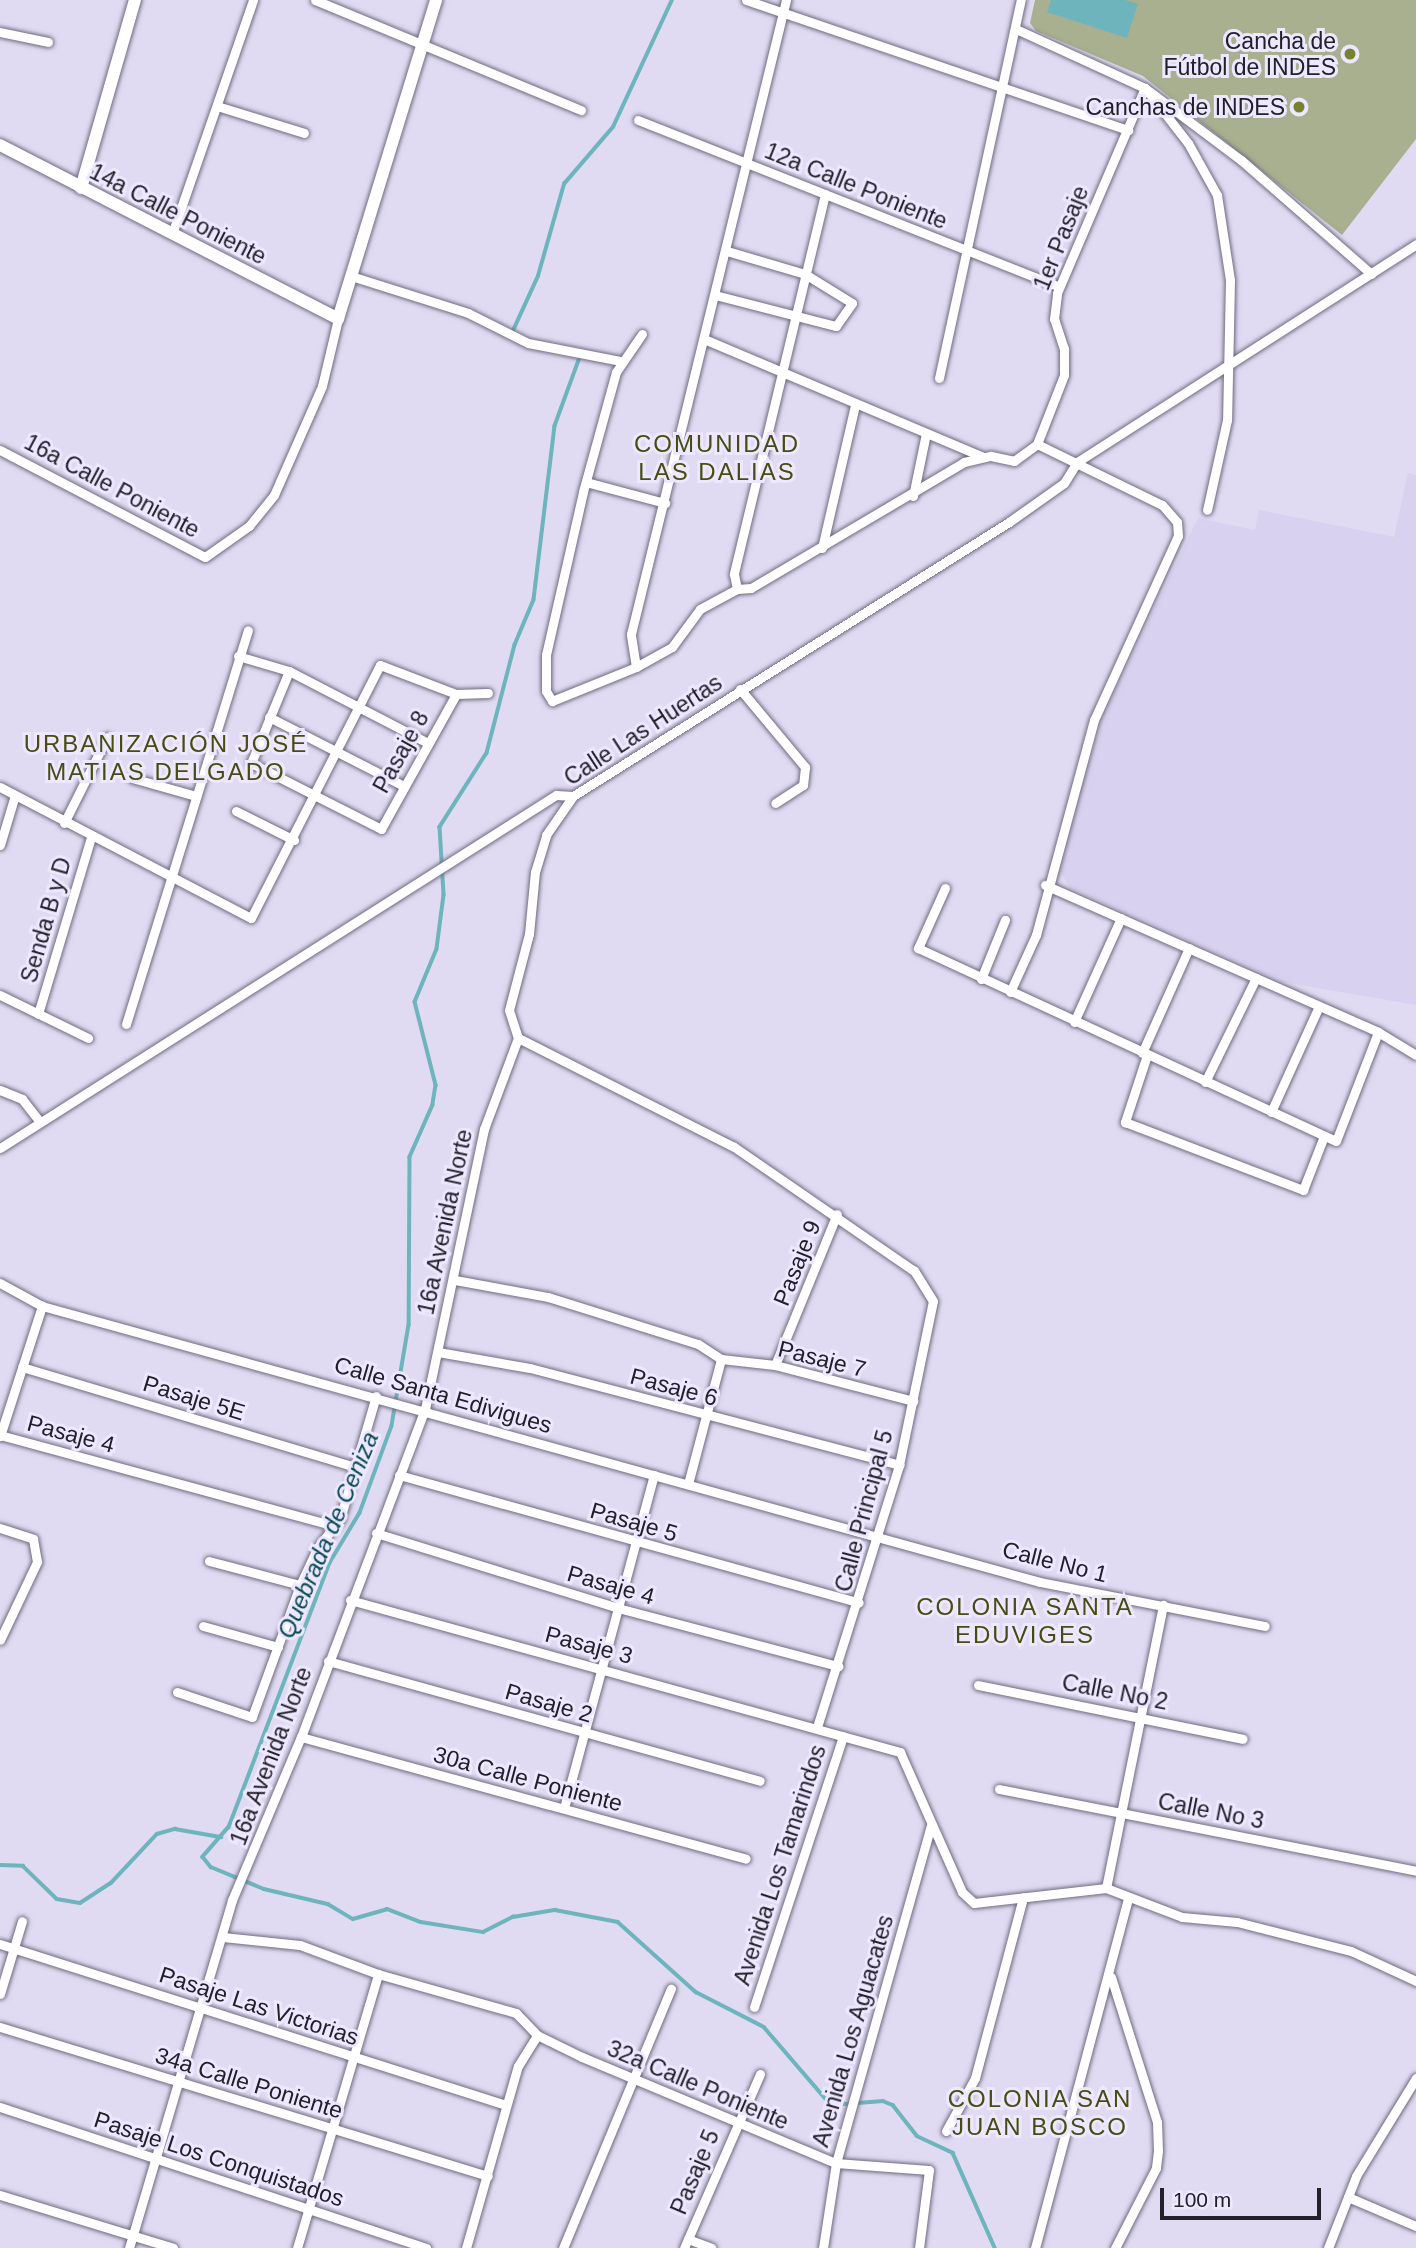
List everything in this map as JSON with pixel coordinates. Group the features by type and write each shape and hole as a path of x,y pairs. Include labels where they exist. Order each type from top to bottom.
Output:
{"street":[{"path":"81,188 135,0"},
{"path":"172,234 253,0"},
{"path":"315,0 340,5 580,110"},
{"path":"338,319 436,0"},
{"path":"746,0 782,14 1005,84 1128,130"},
{"path":"636,667 631,634 749,164 786,0"},
{"path":"939,378 1005,84 1021,0"},
{"path":"1016,29 1145,88 1241,160 1371,274"},
{"path":"0,32 48,41"},
{"path":"1145,88 1188,143 1217,195 1230,280 1227,420 1207,510"},
{"name":"1er Pasaje","path":"1037,444 1064,375 1064,349 1054,319 1059,287 1145,88"},
{"path":"217,106 304,133"},
{"name":"12a Calle Poniente","path":"638,120 1059,287"},
{"name":"14a Calle Poniente","path":"0,145 338,319"},
{"path":"737,589 734,574 825,194"},
{"name":"Calle Las Huertas","path":"518,1038 509,1010 531,925 538,856 573,796 1009,522 1064,482 1077,462 1416,244"},
{"path":"715,295 836,326 852,303 805,274 727,251"},
{"path":"351,276 468,313 528,343 621,361"},
{"name":"16a Calle Poniente","path":"0,450 205,557 249,526 274,495 321,386 338,319"},
{"path":"642,334 621,361 586,482 551,624 546,691 552,701 636,667 672,647 700,609 737,589 751,588 913,496 964,462 984,457"},
{"path":"704,339 855,405 984,457 1014,461 1037,444 1170,510 1178,536 1094,720 1045,885 1036,935 1010,992"},
{"path":"822,548 855,405"},
{"path":"913,496 926,433"},
{"path":"586,482 665,503"},
{"path":"126,1024 248,630"},
{"path":"238,656 289,671 428,743"},
{"path":"0,787 91,837 251,918 316,798 380,665 456,695 488,693"},
{"path":"289,671 251,763 316,798"},
{"path":"740,689 805,767 803,785 775,803"},
{"name":"Pasaje 8","path":"316,798 381,830 456,695"},
{"path":"269,717 404,786"},
{"path":"65,823 107,737"},
{"path":"132,778 196,796"},
{"path":"0,845 15,795"},
{"path":"0,1148 556,795 573,796"},
{"path":"236,811 294,840"},
{"name":"Senda B y D","path":"38,1014 91,837"},
{"path":"1045,885 1378,1032 1416,1055"},
{"path":"945,888 918,948 1336,1141 1378,1032"},
{"path":"1074,1022 1121,918"},
{"path":"981,979 1005,920"},
{"path":"1189,948 1145,1054 1125,1122 1303,1190 1325,1136"},
{"path":"1206,1082 1256,978"},
{"path":"0,995 88,1038"},
{"path":"1271,1112 1320,1006"},
{"path":"518,1038 657,1103 837,1214"},
{"name":"16a Avenida Norte","path":"129,2248 235,1891 247,1870 301,1737 350,1600 425,1409 455,1280 484,1129 518,1038"},
{"path":"0,1090 22,1099 40,1122"},
{"name":"Calle Principal 5","path":"817,1727 859,1603 899,1465 933,1301 914,1271 837,1214"},
{"name":"Pasaje 9","path":"775,1365 837,1214"},
{"path":"455,1280 548,1297 698,1344 721,1359 688,1484"},
{"name":"Calle Santa Edivigues","path":"0,1283 42,1306 425,1409 879,1536"},
{"path":"0,1435 42,1306"},
{"name":"Pasaje 6","path":"438,1352 519,1365 706,1417 899,1465"},
{"name":"Pasaje 7","path":"721,1359 775,1365 913,1401"},
{"name":"Pasaje 5E","path":"22,1367 355,1467"},
{"path":"177,1692 252,1717 300,1585 335,1526 376,1396"},
{"name":"Pasaje 4","path":"0,1435 335,1526"},
{"name":"Pasaje 5","path":"399,1475 859,1603"},
{"path":"564,1808 654,1475"},
{"path":"0,1528 33,1539 34,1573 0,1640"},
{"name":"Pasaje 4","path":"376,1533 618,1608 838,1666"},
{"name":"Calle No 1","path":"879,1536 1040,1582 1265,1626"},
{"path":"208,1561 300,1585"},
{"name":"Pasaje 3","path":"350,1600 817,1727 905,1758 931,1826 968,1900 1023,1897"},
{"path":"1106,1888 1163,1605"},
{"path":"203,1626 278,1647"},
{"name":"Pasaje 2","path":"328,1661 760,1781"},
{"name":"Calle No 2","path":"978,1685 1140,1715 1243,1739"},
{"name":"Avenida Los Tamarindos","path":"754,2007 843,1736"},
{"name":"30a Calle Poniente","path":"301,1737 746,1859"},
{"name":"Calle No 3","path":"999,1789 1416,1871"},
{"name":"Avenida Los Aguacates","path":"823,2248 836,2163 931,1826"},
{"path":"946,2131 975,2078 1023,1897 1106,1888 1182,1917 1237,1922 1351,1951 1416,1981"},
{"path":"1035,2248 1111,1976 1128,1898"},
{"path":"0,1994 22,1921"},
{"name":"32a Calle Poniente","path":"223,1937 300,1945 378,1974 516,2013 537,2035 634,2080 836,2163 929,2170 919,2248"},
{"name":"Pasaje Las Victorias","path":"0,1944 506,2105"},
{"path":"297,2248 378,1974"},
{"path":"1111,1976 1157,2122 1158,2151 1156,2168 1115,2248"},
{"path":"563,2248 671,1989"},
{"name":"34a Calle Poniente","path":"0,2027 488,2176"},
{"path":"466,2248 518,2066 537,2035"},
{"name":"Pasaje 5","path":"686,2243 760,2074"},
{"path":"1328,2248 1348,2197 1416,2078"},
{"name":"Pasaje Los Conquistados","path":"0,2107 425,2248"},
{"path":"0,2195 173,2248"},
{"path":"1348,2197 1416,2226"},
{"path":"686,2243 711,2248"}],"shaded area":[{"name":"Canchas de INDES","path":"1035,0 1416,0 1416,139 1342,235 1143,76 1036,31 1030,23"},
{"path":"1051,0 1125,0 1138,4 1127,38 1047,12"},
{"path":"1408,473 1416,475 1416,1005 1283,982 1070,888 1056,865 1104,714 1198,518 1255,530 1259,510 1394,537"}],"waterway":[{"name":"Quebrada de Ceniza","path":"511,335 538,276 564,184 613,127 672,0"},
{"name":"Quebrada de Ceniza","path":"581,355 555,426 534,600 515,645 487,753 440,827 444,895 437,949 415,1002 436,1085 433,1105 410,1157 409,1325 392,1426 360,1513 330,1563 229,1827 203,1857 211,1867 264,1889 328,1904 353,1919 387,1909 421,1922 483,1932 513,1917 555,1910 618,1922 696,1992 764,2027 831,2105 883,2101 893,2105 917,2136 953,2153 995,2248"},
{"path":"0,1865 23,1866 57,1899 80,1903 111,1883 157,1834 175,1829 221,1837"}],"place":[{"name":"Cancha de Fútbol de INDES","path":"1350,54"},
{"name":"Canchas de INDES","path":"1299,107"}],"district":[{"name":"COMUNIDAD LAS DALIAS","path":"717,458"},
{"name":"URBANIZACIÓN JOSÉ MATIAS DELGADO","path":"166,758"},
{"name":"COLONIA SANTA EDUVIGES","path":"1025,1621"},
{"name":"COLONIA SAN JUAN BOSCO","path":"1040,2113"}]}
